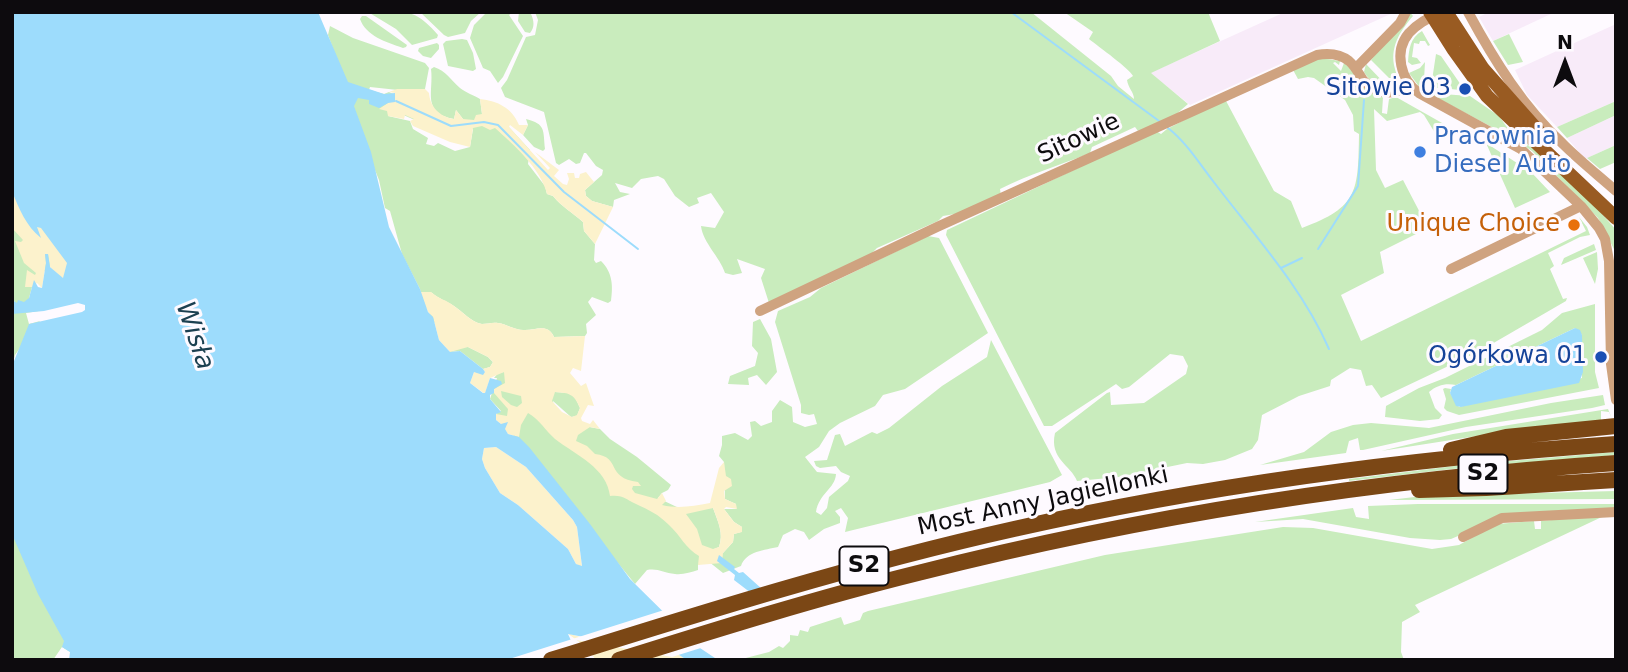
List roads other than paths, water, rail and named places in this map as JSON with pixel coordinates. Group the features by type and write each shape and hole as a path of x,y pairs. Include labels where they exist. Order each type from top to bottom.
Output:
{"highway":[{"path":"1412,462 1483,441 1615,426"},
{"name":"S2","path":"1412,462 1616,444"},
{"name":"Most Anny Jagiellonki","path":"551,660 786,587 937,547 1133,505 1412,462"},
{"name":"S2","path":"1350,490 1510,471 1616,463"},
{"path":"1350,490 1465,489 1616,480"},
{"name":"Most Anny Jagiellonki","path":"619,660 828,596 1024,548 1209,511 1350,490"}],"main road":[{"path":"1437,13 1544,139 1616,204"},
{"path":"1437,13 1460,60 1487,96 1616,218"}],"street":[{"path":"1356,68 1400,23 1406,12"},
{"path":"1468,12 1524,102 1561,143 1616,191"},
{"path":"1437,13 1409,33 1403,45 1403,73 1409,85 1419,93 1517,145 1581,206 1599,228 1607,250 1611,364 1616,400"},
{"name":"Sitowie","path":"761,311 937,227 1307,58 1334,54 1349,61 1367,83 1379,91 1395,92 1409,85"},
{"path":"1451,269 1581,206"},
{"path":"1463,537 1502,518 1616,512"}],"water":[{"name":"Wisła","path":"12,12 318,12 348,82 384,94 395,93 395,102 379,108 369,104 369,100 358,98 354,106 371,152 389,227 420,289 428,312 433,317 439,340 450,352 460,351 483,369 483,375 474,372 470,383 483,393 490,378 501,381 502,384 490,395 490,399 501,412 496,414 496,420 501,424 508,422 505,429 508,434 519,437 529,447 630,579 700,648 718,660 687,660 679,655 568,634 580,660 69,660 70,652 62,647 64,641 38,594 12,534 12,366 29,324 82,312 85,305 78,303 44,311 12,314 12,300 17,303 18,300 24,302 29,298 34,280 38,287 42,288 45,254 48,254 50,267 63,278 67,263 41,228 37,227 41,238 27,223 12,191","holes":["496,447 526,467 577,527 582,566 576,564 568,549 518,505 500,493 485,468 482,459 484,448"]},
{"path":"1575,328 1580,330 1582,335 1583,372 1579,383 1456,406 1450,393 1452,387"},
{"path":"719,555 762,589 751,593 734,580 735,575 717,561"}],"waterway":[{"path":"1011,12 1159,121"},
{"path":"1318,249 1358,186 1364,100"},
{"path":"396,101 451,126 484,122 498,125 564,192 638,249"},
{"path":"1168,128 1192,153 1276,262 1305,304 1329,349"},
{"path":"1281,268 1302,258"}],"place":[{"name":"Sitowie 03","path":"1465,89"},
{"name":"Pracownia Diesel Auto","path":"1420,152"},
{"name":"Unique Choice","path":"1574,225"},
{"name":"Ogórkowa 01","path":"1601,357"}]}
